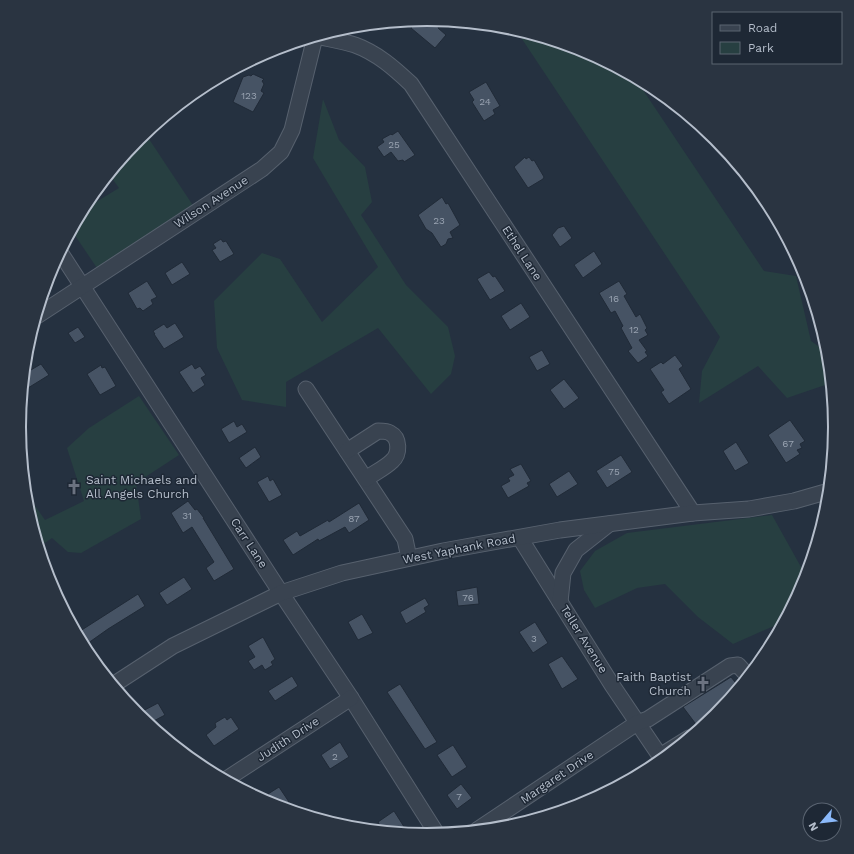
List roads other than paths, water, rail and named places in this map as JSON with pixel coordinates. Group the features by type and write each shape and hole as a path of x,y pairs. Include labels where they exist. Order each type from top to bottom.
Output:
{"street":[{"name":"Ethel Lane","path":"326,39 355,45 373,54 393,67 411,84 693,513"},
{"name":"Wilson Avenue","path":"43,311 262,169 281,152 292,130 314,43"},
{"name":"Carr Lane","path":"64,258 351,698 433,828"},
{"path":"306,389 405,539 409,558"},
{"path":"347,451 378,431 390,433 395,438 398,449 396,456 392,461 366,479"},
{"name":"West Yaphank Road","path":"118,682 173,646 281,592 342,574 443,551 560,530 693,513 749,509 794,501 822,493"},
{"path":"560,602 563,573 576,550 609,524"},
{"name":"Teller Avenue","path":"520,538 658,754"},
{"name":"Margaret Drive","path":"487,824 637,723 648,718 730,666 738,665 744,672"},
{"name":"Judith Drive","path":"230,776 351,698"}],"place":[{"name":"Saint Michaels and All Angels Church","path":"74,487"},
{"name":"Faith Baptist Church","path":"703,684"}]}
